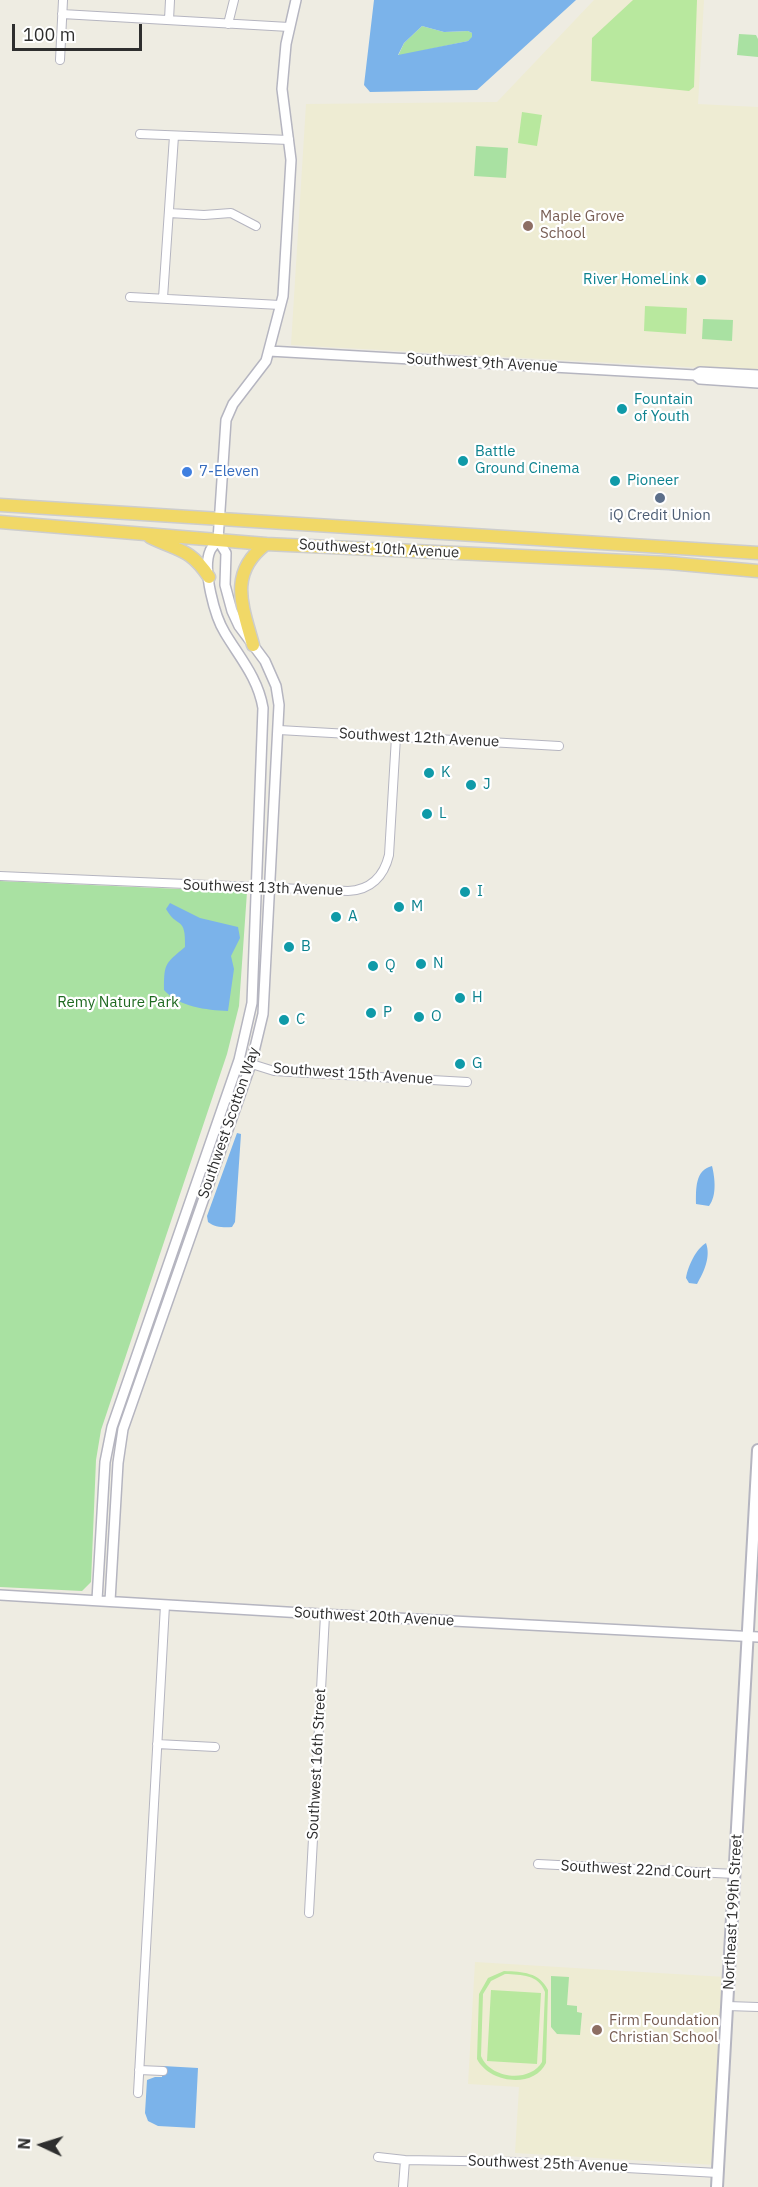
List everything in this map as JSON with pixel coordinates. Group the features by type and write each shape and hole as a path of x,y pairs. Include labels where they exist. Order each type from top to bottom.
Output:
{"highway":[{"name":"Southwest 10th Avenue","path":"0,505 758,553"},
{"name":"Southwest 10th Avenue","path":"0,522 266,544 669,563 758,571"},
{"path":"143,534 184,550 198,562 209,577"},
{"path":"253,645 242,600 243,571 251,556 266,544"}],"main road":[{"name":"Northeast 199th Street","path":"717,2187 735,1874 753,1636 758,1450"}],"street":[{"path":"60,60 63,0"},
{"path":"169,20 170,0"},
{"path":"228,24 234,0"},
{"name":"Southwest Scotton Way","path":"97,1600 106,1454 117,1408 239,1060 252,1003 263,708 254,677 220,623 209,577 210,552 218,540 226,420 233,404 260,370 269,351 284,282 291,160 282,89 284,58 296,0"},
{"path":"62,14 290,27"},
{"path":"140,134 289,140"},
{"path":"163,298 174,136"},
{"path":"169,213 204,215 231,213 256,226"},
{"path":"130,297 280,305"},
{"name":"Southwest 9th Avenue","path":"269,351 695,375 700,372 758,375"},
{"name":"Southwest 9th Avenue","path":"695,375 700,379 758,383"},
{"name":"Southwest Scotton Way","path":"110,1601 120,1439 251,1064 263,1014 279,705 276,686 265,661 239,626 232,611 225,585 226,553 218,540"},
{"name":"Southwest 12th Avenue","path":"279,730 559,746"},
{"name":"Southwest 13th Avenue","path":"0,876 357,891 366,888 384,872 389,855 396,737"},
{"name":"Southwest 15th Avenue","path":"239,1060 274,1071 467,1082"},
{"path":"132,1368 143,1372"},
{"name":"Southwest 20th Avenue","path":"0,1595 325,1615 753,1636"},
{"path":"138,2093 165,1605"},
{"name":"Southwest 16th Street","path":"309,1913 325,1615"},
{"path":"157,1744 215,1747"},
{"name":"Southwest 22nd Court","path":"538,1864 735,1874"},
{"path":"727,2006 758,2007"},
{"path":"140,2070 163,2071"},
{"name":"Southwest 25th Avenue","path":"378,2157 718,2173"},
{"path":"402,2187 405,2160"}],"shaded area":[{"name":"Maple Grove School","path":"594,0 704,0 698,104 758,107 758,371 291,345 306,104 497,102"},
{"name":"Firm Foundation Christian School","path":"475,1962 725,1977 714,2165 515,2153 519,2087 468,2084"}],"green space":[{"path":"633,0 697,0 694,87 689,91 591,81 592,38"},
{"path":"422,26 444,32 468,31 472,33 472,38 468,41 398,56 404,43"},
{"path":"739,34 756,35 758,57 737,55"},
{"path":"522,112 542,115 537,146 518,143"},
{"path":"476,146 508,148 506,178 474,176"},
{"path":"645,306 687,308 686,334 644,331"},
{"path":"703,319 733,320 732,341 702,339"},
{"name":"Remy Nature Park","path":"0,881 247,892 239,1006 227,1054 101,1430 96,1460 91,1582 82,1591 0,1587"},
{"path":"504,1971 530,1974 540,1980 548,1990 546,2063 532,2077 512,2080 501,2078 483,2067 477,2059 479,1994 488,1978","holes":["505,1974 523,1975 534,1979 545,1992 542,2062 529,2073 510,2076 493,2070 481,2056 483,1994 491,1981"]},
{"path":"551,1976 569,1977 567,2005 577,2006 577,2012 582,2013 580,2035 557,2034 551,2027"},
{"path":"491,1990 541,1993 537,2064 487,2061"}],"water":[{"path":"374,0 576,0 477,90 370,92 364,85","holes":["422,26 444,32 468,31 472,33 472,37 468,41 398,55 404,43"]},
{"path":"170,903 200,918 238,927 240,938 231,956 234,969 228,1011 185,1004 164,990 165,969 173,957 185,947 182,926 166,909"},
{"path":"237,1133 241,1134 235,1222 232,1227 219,1227 208,1222 207,1216"},
{"path":"712,1166 715,1187 712,1202 709,1206 696,1204 699,1176 706,1168"},
{"path":"706,1243 708,1254 704,1269 697,1284 689,1283 686,1278 691,1263 699,1249"},
{"path":"163,2066 198,2068 195,2128 158,2126 148,2121 145,2113 147,2080 162,2077"}],"place":[{"name":"Maple Grove School","path":"528,226"},
{"name":"River HomeLink","path":"701,280"},
{"name":"Fountain of Youth","path":"622,409"},
{"name":"Battle Ground Cinema","path":"463,461"},
{"name":"7-Eleven","path":"187,472"},
{"name":"Pioneer","path":"615,481"},
{"name":"iQ Credit Union","path":"660,498"},
{"name":"K","path":"429,773"},
{"name":"J","path":"471,785"},
{"name":"L","path":"427,814"},
{"name":"I","path":"465,892"},
{"name":"M","path":"399,907"},
{"name":"A","path":"336,917"},
{"name":"B","path":"289,947"},
{"name":"N","path":"421,964"},
{"name":"Q","path":"373,966"},
{"name":"H","path":"460,998"},
{"name":"P","path":"371,1013"},
{"name":"O","path":"419,1017"},
{"name":"C","path":"284,1020"},
{"name":"G","path":"460,1064"},
{"name":"Firm Foundation Christian School","path":"597,2030"}]}
